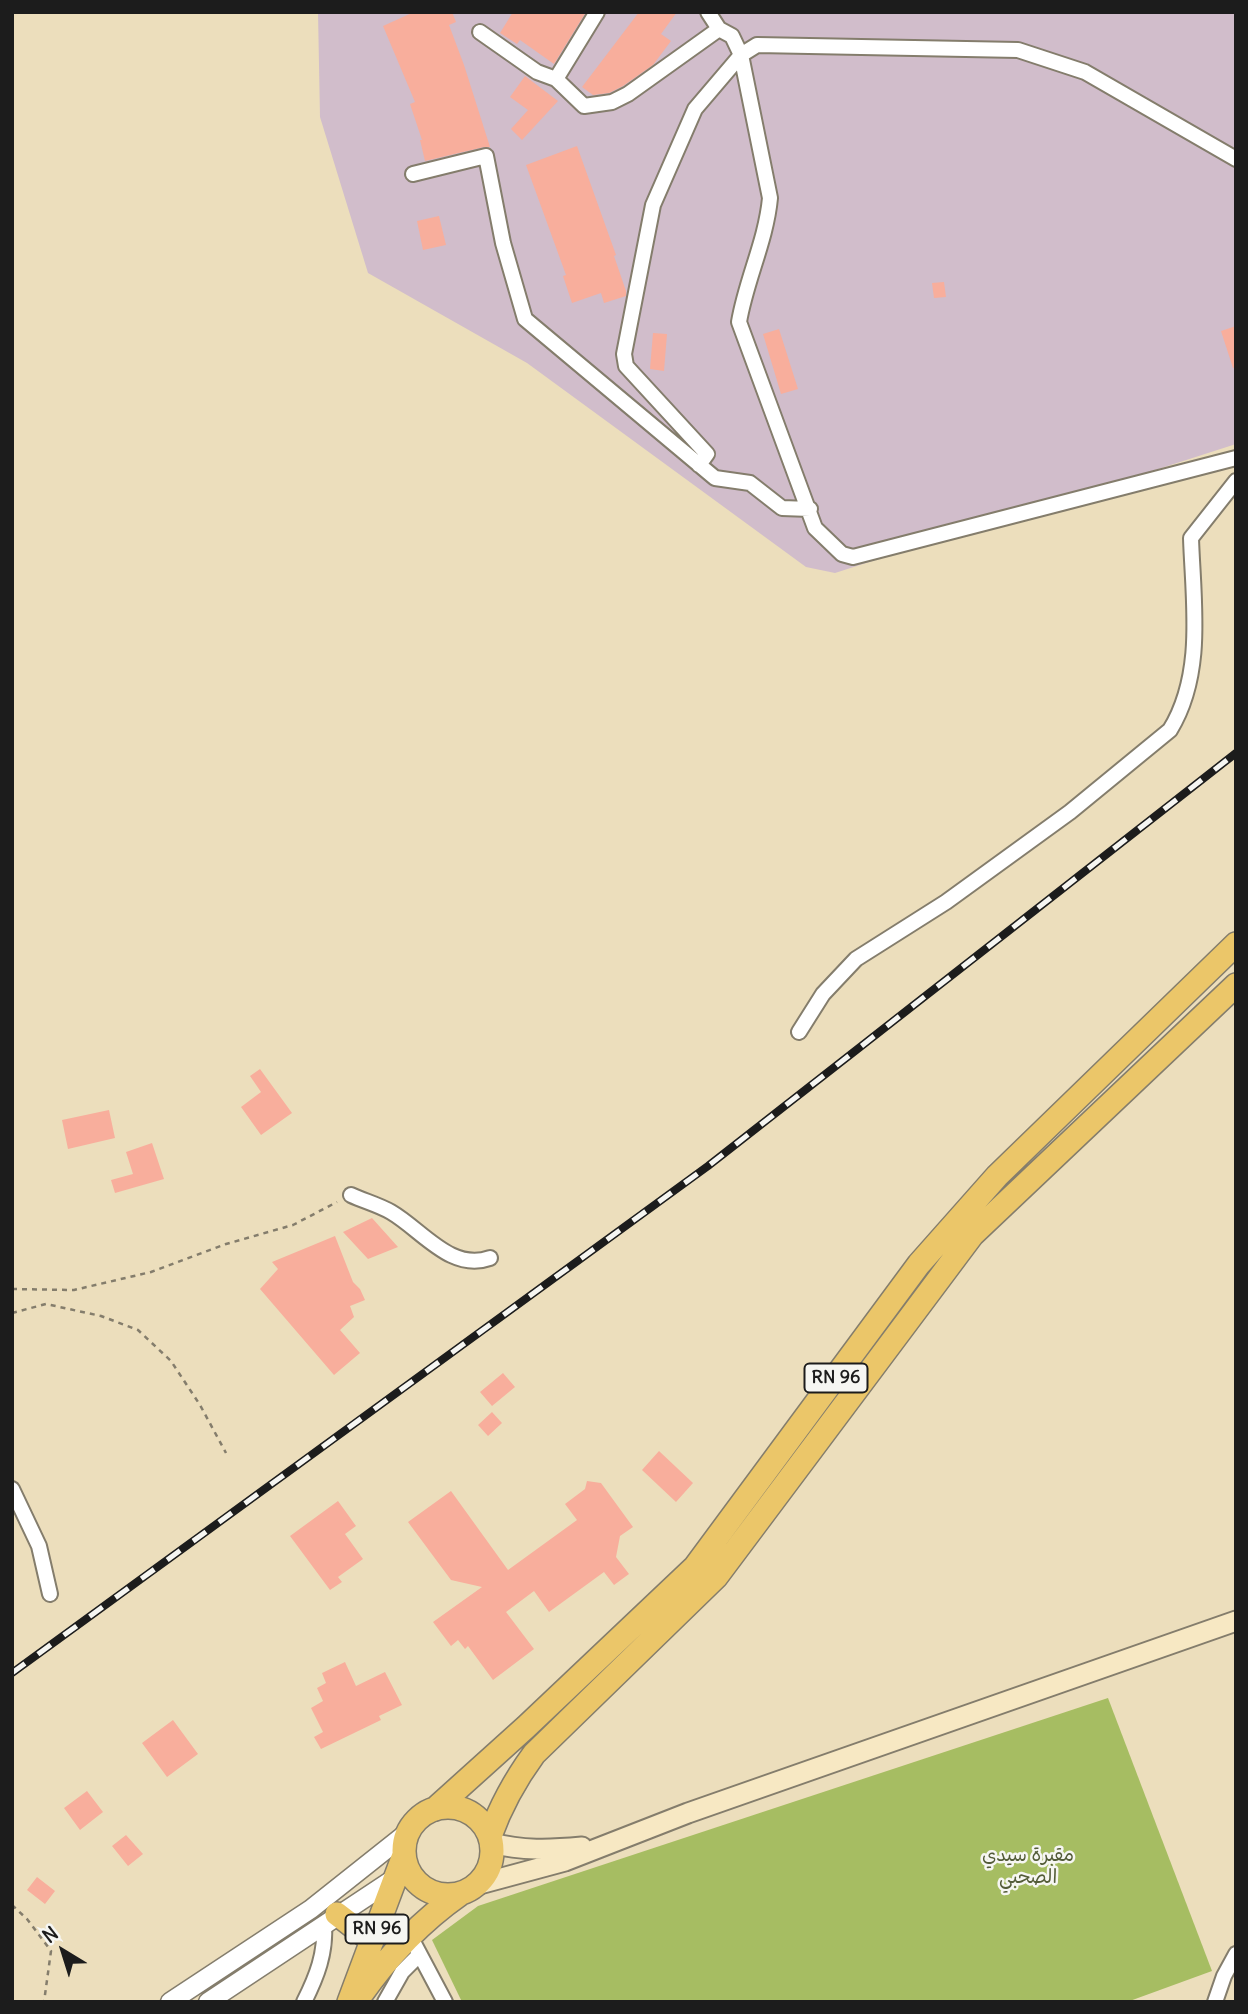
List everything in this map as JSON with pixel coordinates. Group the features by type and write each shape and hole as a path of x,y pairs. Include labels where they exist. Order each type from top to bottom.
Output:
{"main road":[{"name":"RN 96","path":"435,1809 695,1567 919,1264 997,1176 1236,944"},
{"name":"RN 96","path":"491,1840 501,1807 534,1754 716,1577 972,1235 1236,985"},
{"path":"468,1889 490,1866 491,1840 483,1824 473,1815 449,1807 424,1814 408,1832 403,1867 419,1885 431,1892 445,1895 468,1889 565,1861 688,1813 1236,1621"},
{"path":"491,1840 511,1848 543,1850 607,1844"},
{"name":"RN 96","path":"349,2002 403,1867"},
{"name":"RN 96","path":"356,2002 386,1961 414,1945 468,1889"},
{"path":"330,1919 372,1941"}],"street":[{"path":"556,79 597,12"},
{"path":"708,12 719,29 733,36 741,55 770,198 768,220 738,322 815,528 842,554 853,557 1236,458"},
{"path":"481,32 537,72 556,79 584,106 612,102 628,94 719,29"},
{"path":"699,465 707,454 626,366 624,354 653,205 695,109 741,55 757,45 1018,50 1085,72 1236,159"},
{"path":"413,174 486,156 503,243 525,319 715,478 750,483 782,508 810,509"},
{"path":"799,1032 823,993 856,959 946,902 1070,812 1170,730 1180,713 1195,650 1191,538 1236,481"},
{"path":"351,1195 391,1212 446,1252 463,1261 490,1258"},
{"path":"12,1489 39,1546 50,1594"},
{"path":"170,2002 311,1909 408,1832"},
{"path":"208,2002 403,1867"},
{"path":"303,2002 323,1956 330,1919"},
{"path":"384,2002 414,1945"},
{"path":"414,1945 444,2002"},
{"path":"1214,2002 1223,1976 1236,1954"}],"path":[{"path":"12,1289 74,1290 150,1272 226,1244 293,1225 351,1195"},
{"path":"12,1313 46,1304 101,1316 138,1331 171,1361 200,1405 226,1453"},
{"path":"12,1905 27,1919 51,1951 44,2002"}],"shaded area":[{"path":"318,12 1236,12 1236,444 835,573 806,567 527,363 368,273 320,117"}],"green space":[{"name":"مقبرة سيدي الصحبي","path":"1108,1698 1212,1971 1127,2002 462,2002 432,1940 478,1906"}],"building":[{"path":"414,12 452,12 456,22 449,25 490,147 425,161 422,140 410,104 415,102 383,26"},
{"path":"513,12 586,12 554,64 520,40 517,44 500,33"},
{"path":"639,12 677,12 661,34 671,41 653,65 623,86 609,93 593,95 582,87"},
{"path":"525,76 558,101 522,140 511,129 528,110 510,97"},
{"path":"577,146 626,291 626,296 604,303 601,293 572,303 563,276 566,275 526,165"},
{"path":"439,216 446,245 423,250 417,221"},
{"path":"944,282 946,297 934,298 932,283"},
{"path":"1236,326 1236,367 1233,368 1221,331"},
{"path":"779,329 798,389 781,394 763,334"},
{"path":"653,333 667,334 664,371 650,369"},
{"path":"260,1069 292,1113 261,1135 241,1107 261,1092 250,1076"},
{"path":"109,1110 115,1138 68,1149 62,1120"},
{"path":"152,1143 164,1179 115,1193 111,1180 133,1174 126,1152"},
{"path":"372,1218 398,1247 368,1259 343,1232"},
{"path":"335,1236 353,1282 365,1300 350,1306 354,1317 340,1330 360,1353 334,1375 260,1289 278,1269 272,1262"},
{"path":"503,1373 515,1387 492,1406 480,1392"},
{"path":"492,1412 502,1423 488,1436 478,1425"},
{"path":"659,1451 693,1483 676,1502 642,1470"},
{"path":"587,1481 601,1483 633,1527 620,1536 616,1557 629,1574 614,1585 604,1572 549,1612 534,1591 506,1612 534,1649 493,1680 468,1646 465,1649 458,1640 451,1646 433,1622 482,1587 451,1580 408,1522 451,1491 508,1570 577,1520 565,1504 585,1489"},
{"path":"338,1501 356,1526 345,1534 363,1559 338,1577 342,1582 330,1590 290,1536"},
{"path":"345,1662 356,1686 385,1672 402,1705 379,1716 381,1720 321,1749 314,1737 323,1732 311,1708 323,1701 317,1688 326,1683 322,1673"},
{"path":"173,1720 198,1754 167,1777 142,1743"},
{"path":"87,1791 103,1812 80,1830 64,1808"},
{"path":"126,1835 143,1854 128,1866 112,1846"},
{"path":"37,1877 55,1891 45,1904 27,1890"}],"railway":[{"path":"12,1673 708,1166 1236,753"}]}
